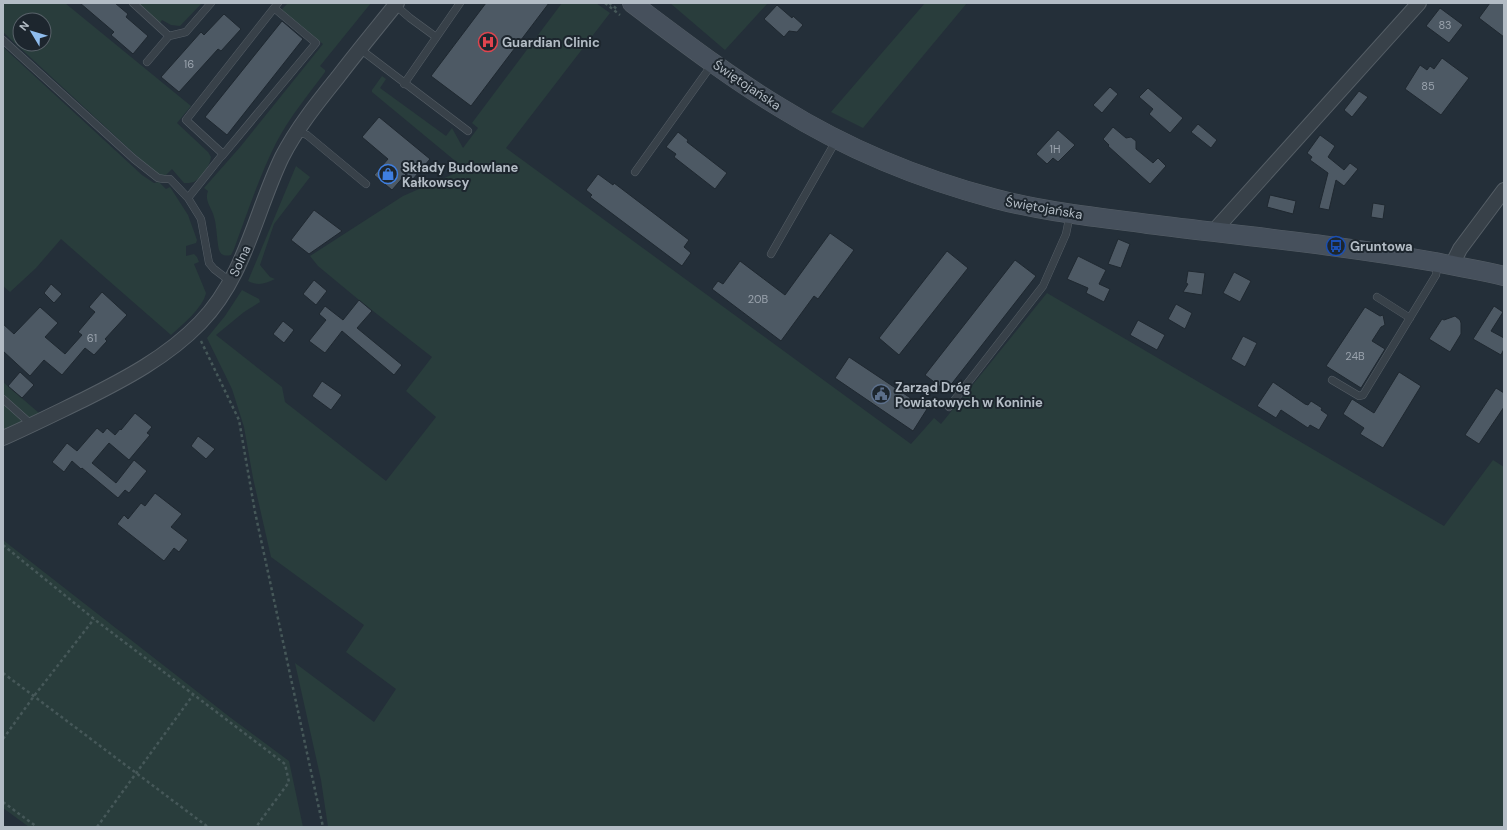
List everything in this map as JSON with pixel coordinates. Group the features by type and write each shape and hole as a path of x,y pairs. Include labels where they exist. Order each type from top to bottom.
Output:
{"street":[{"path":"1213,232 1419,3"},
{"name":"Solna","path":"3,438 135,373 170,351 217,303 231,282 244,255 273,178 282,157 297,131 314,107 396,4"},
{"name":"Świętojańska","path":"625,10 713,63 781,109 837,139 883,161 954,187 1021,205 1070,214 1331,246 1445,264 1504,276"},
{"path":"1445,264 1460,249 1504,190"}],"lane":[{"path":"133,3 169,36"},
{"path":"147,62 169,36 186,32 211,3"},
{"path":"404,84 460,3"},
{"path":"396,4 410,18 436,37"},
{"path":"188,198 316,43 276,5 186,120 223,154 222,156"},
{"path":"3,40 134,160 158,178 170,179 188,198 201,219 209,263 214,269 231,282"},
{"path":"360,49 404,84 468,131"},
{"path":"635,172 713,63"},
{"path":"297,131 306,135 366,184"},
{"path":"771,254 837,139"},
{"path":"949,406 1043,286 1066,234 1070,214"},
{"path":"1332,380 1359,396 1363,395 1436,275 1445,264"},
{"path":"1377,297 1410,318"},
{"path":"3,399 32,425"}],"path":[{"path":"605,3 625,10"},
{"path":"609,3 625,10"},
{"path":"194,328 239,420 257,520 323,827"},
{"path":"3,545 94,619 285,764 289,782 256,827"},
{"path":"3,739 34,696 94,619"},
{"path":"3,674 208,827"},
{"path":"97,827 193,695"},
{"path":"3,802 37,827"}],"green space":[{"path":"3,3 65,3 191,106 177,123 208,152 211,157 205,171 194,182 186,183 184,183 172,169 164,177 154,172 25,52 52,52 52,12 12,12 12,40 3,32"},
{"path":"138,3 202,3 180,26 171,25 162,20 160,23"},
{"path":"288,3 371,3 320,66 325,70 325,72 281,134 259,182 234,249 231,255 228,256 222,254 219,249 215,221 207,198 208,191 204,188 241,146 323,44 281,10"},
{"path":"562,3 596,3 610,13 506,148 911,444 934,418 941,424 1047,293 1444,526 1493,460 1504,467 1504,827 328,827 321,780 295,663 374,722 396,689 346,652 364,625 271,557 253,478 244,427 232,389 207,338 225,316 242,290 259,299 260,302 244,312 216,335 282,387 285,402 386,481 436,417 406,391 432,357 359,300 318,266 310,256 403,196 465,169 372,92 382,76 386,79 380,88 446,136 452,128 463,148 478,128 472,123"},
{"path":"670,3 768,3 725,50"},
{"path":"925,3 967,3 863,128 831,112"},
{"path":"3,47 142,175 154,183 159,182 166,189 170,187 188,215 197,240 196,243 186,246 186,256 194,254 197,257 199,262 194,264 206,293 197,310 171,335 61,239 36,268 10,292 3,286"},
{"path":"296,166 310,177 274,224 260,265 270,277 275,279 262,284 252,283 248,281"},
{"path":"3,382 39,413 3,430"},
{"path":"3,540 231,718 289,761 303,827 29,827 3,808"}],"building":[{"path":"80,3 115,3 128,14 126,17 148,36 133,54 111,35 114,32"},
{"name":"Guardian Clinic","path":"486,3 549,3 471,106 431,76"},
{"path":"1490,3 1504,3 1504,37 1479,18"},
{"path":"777,5 803,25 797,32 789,31 784,37 764,19"},
{"path":"1440,8 1463,25 1449,43 1426,26"},
{"path":"224,14 241,29 221,51 218,49 179,92 161,77 201,32 204,35"},
{"path":"282,21 303,39 227,135 205,117"},
{"path":"1442,58 1469,78 1441,115 1405,89 1420,65 1427,70 1430,66 1434,69"},
{"path":"1110,87 1118,94 1102,113 1093,105"},
{"path":"1148,88 1183,118 1170,133 1149,114 1153,109 1139,97"},
{"path":"1359,91 1368,97 1352,117 1344,110"},
{"path":"379,117 430,159 413,179 406,174 392,190 374,175 388,159 362,137"},
{"path":"1198,124 1217,140 1211,148 1191,132"},
{"path":"1113,127 1126,138 1131,137 1136,141 1136,149 1153,163 1158,158 1166,166 1150,184 1108,146 1109,145 1103,139"},
{"path":"1058,130 1075,145 1058,162 1053,158 1047,164 1036,154"},
{"path":"678,132 688,140 687,142 727,173 715,189 674,157 676,154 666,147"},
{"path":"1320,135 1335,146 1328,157 1344,170 1350,163 1358,169 1344,186 1336,180 1329,210 1319,208 1328,173 1310,160 1312,157 1307,153"},
{"path":"598,174 613,185 614,183 689,240 684,247 691,253 682,266 590,197 592,195 586,190"},
{"path":"1270,195 1296,201 1293,214 1267,207"},
{"path":"1373,203 1385,205 1383,219 1371,217"},
{"path":"314,210 342,231 309,254 291,240"},
{"path":"830,233 854,250 818,299 814,296 781,341 712,289 718,281 723,284 740,261 785,295"},
{"path":"1118,239 1130,244 1121,268 1108,264"},
{"path":"947,251 968,268 899,355 879,338"},
{"path":"1078,256 1106,270 1099,284 1110,289 1104,302 1086,293 1088,288 1067,279"},
{"path":"1015,260 1036,276 946,391 925,375"},
{"path":"1188,271 1205,273 1202,295 1183,292 1188,284 1186,283"},
{"path":"1234,272 1251,281 1240,302 1223,293"},
{"path":"314,280 327,291 316,305 303,294"},
{"path":"51,284 62,294 54,303 44,293"},
{"path":"102,292 127,315 105,339 107,341 94,355 85,348 62,375 44,360 30,376 3,351 3,324 14,334 40,307 58,323 45,337 65,354 82,335 78,332 95,312 89,307"},
{"path":"359,300 372,311 357,328 402,365 394,375 342,331 325,353 309,341 326,320 319,314 325,306 343,320"},
{"path":"1176,304 1192,313 1185,329 1168,319"},
{"path":"1494,306 1503,312 1491,331 1504,338 1504,349 1501,355 1473,339"},
{"path":"1365,307 1380,316 1383,315 1385,325 1381,327 1372,341 1385,349 1361,388 1326,366"},
{"path":"1455,316 1461,323 1461,334 1450,352 1429,339 1442,319 1444,320"},
{"path":"1138,320 1165,335 1157,350 1130,335"},
{"path":"283,321 294,330 284,343 273,334"},
{"path":"1243,336 1257,343 1245,367 1231,359"},
{"name":"Zarząd Dróg Powiatowych w Koninie","path":"849,357 927,409 913,431 835,378"},
{"path":"20,372 34,385 22,398 8,386"},
{"path":"1399,372 1421,386 1383,448 1360,434 1364,428 1343,414 1352,399 1374,413"},
{"path":"322,381 342,395 331,410 312,396"},
{"path":"1273,382 1305,404 1308,405 1311,401 1322,408 1321,410 1328,415 1319,430 1310,425 1308,428 1281,410 1276,418 1257,406"},
{"path":"1496,388 1504,393 1504,407 1479,444 1465,435"},
{"path":"135,413 152,427 147,433 150,435 129,460 109,443 92,463 116,483 134,460 147,471 129,493 125,490 118,498 72,461 64,472 52,462 67,443 77,451 97,428 103,433 107,428 115,435"},
{"path":"198,436 215,449 206,459 191,446"},
{"path":"155,493 182,514 171,527 188,540 179,552 174,548 164,561 117,524 124,515 128,519 141,503 145,506"}],"place":[{"name":"Guardian Clinic","path":"488,42"},
{"name":"Składy Budowlane Kałkowscy","path":"388,174"},
{"name":"Gruntowa","path":"1336,246"},
{"name":"Zarząd Dróg Powiatowych w Koninie","path":"881,394"}]}
